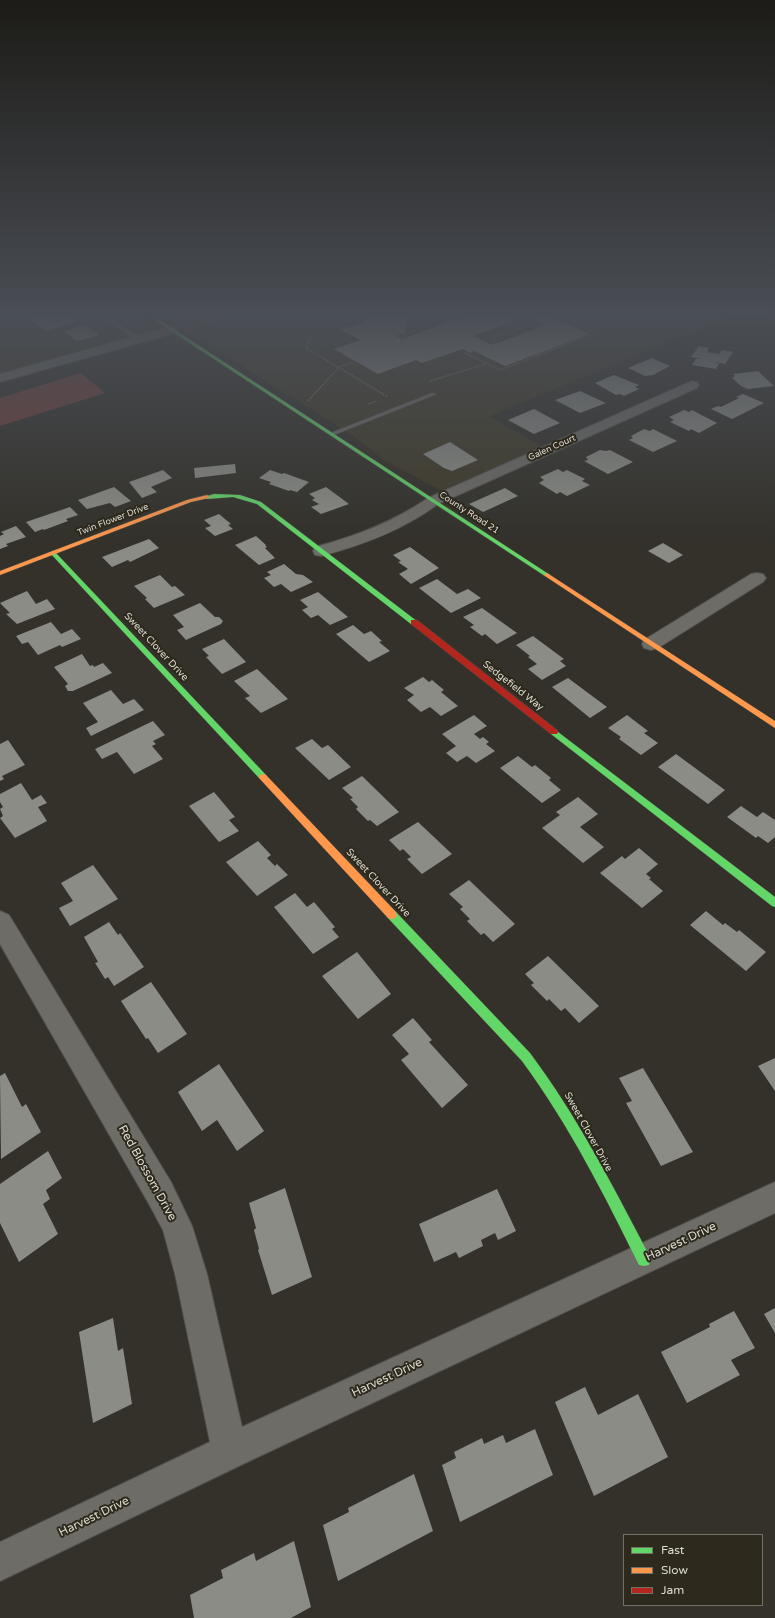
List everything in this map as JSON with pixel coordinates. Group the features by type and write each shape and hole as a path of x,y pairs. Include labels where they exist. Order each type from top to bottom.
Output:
{"street":[{"name":"County Road 21","path":"268,393 775,725"},
{"name":"Galen Court","path":"321,551 356,542 414,516 433,501 675,393"},
{"name":"Twin Flower Drive","path":"0,573 190,501 217,495 235,495"},
{"name":"Sedgefield Way","path":"235,495 261,503 775,903"},
{"name":"Sweet Clover Drive","path":"53,553 526,1057 546,1081 563,1107 644,1260"},
{"path":"651,644 757,578"},
{"name":"Red Blossom Drive","path":"0,922 160,1193 177,1226 191,1274 230,1450"},
{"name":"Harvest Drive","path":"0,1562 230,1450 644,1260 775,1197"}],"lane":[{"path":"332,434 434,394"}],"path":[{"path":"294,409 305,405 316,393"},
{"path":"380,393 388,397"}],"shaded area":[{"path":"18,393 105,393 0,426 0,398"},
{"path":"284,393 546,393 489,416 543,447 442,491 384,460 352,435"}],"building":[{"path":"576,393 583,393 606,403 580,413 555,400"},
{"path":"612,393 631,393 624,396 620,394 616,395"},
{"path":"743,394 764,403 732,419 711,409 718,406 721,407 739,398 736,397"},
{"path":"534,409 560,423 534,434 508,420"},
{"path":"684,410 689,412 692,410 717,423 699,433 691,429 689,431 670,422 674,420 669,417"},
{"path":"644,429 650,431 653,429 677,441 653,452 629,440 633,438 631,436"},
{"path":"450,442 478,460 452,471 444,468 423,454"},
{"path":"600,450 610,450 633,462 608,474 584,461 588,460 586,457"},
{"path":"235,464 236,473 195,478 194,468"},
{"path":"558,469 563,472 567,470 585,479 582,481 590,485 567,496 560,492 557,494 539,483 544,480 540,477"},
{"path":"163,470 172,478 151,487 157,492 142,498 129,482"},
{"path":"270,470 282,474 284,473 309,482 297,492 289,491 269,484 271,482 259,478"},
{"path":"114,487 131,501 115,507 110,503 87,509 78,500"},
{"path":"326,487 349,504 321,514 311,507 319,504 312,500 315,498 309,494"},
{"path":"505,488 518,496 483,512 469,504"},
{"path":"70,507 78,515 66,519 68,521 44,530 35,532 26,522"},
{"path":"219,514 231,524 228,525 233,529 215,536 205,528 211,526 204,520"},
{"path":"16,526 26,537 6,544 8,546 0,549 0,536 4,534 1,532"},
{"path":"256,536 266,545 267,547 265,548 275,558 259,565 235,545"},
{"path":"149,539 159,548 130,562 128,560 112,567 102,557"},
{"path":"663,543 683,555 669,563 648,551"},
{"path":"410,547 439,568 411,584 399,574 408,569 398,562 401,561 393,555"},
{"path":"284,564 296,574 303,575 313,582 291,592 281,584 274,587 264,578 271,575 267,572"},
{"path":"160,575 172,587 175,586 185,595 154,608 145,599 147,598 134,586"},
{"path":"437,579 457,594 468,589 481,598 451,613 419,588"},
{"path":"27,591 36,604 47,599 55,609 17,624 6,614 10,613 0,603"},
{"path":"318,592 348,617 330,625 318,615 311,618 302,610 308,607 300,600"},
{"path":"200,603 215,617 219,617 223,621 221,624 186,640 177,630 184,627 173,615"},
{"path":"482,608 517,633 497,644 485,634 482,636 470,627 474,625 463,617"},
{"path":"51,622 61,634 72,629 81,639 62,647 60,645 38,655 28,642 22,644 16,636"},
{"path":"353,625 364,634 371,631 382,641 379,642 390,651 369,662 336,634"},
{"path":"533,636 564,659 560,661 566,666 542,680 528,669 537,664 528,657 530,656 516,645"},
{"path":"224,639 246,662 222,674 206,657 209,656 202,649"},
{"path":"82,654 90,666 93,665 94,667 103,663 112,673 73,691 68,691 65,686 68,684 54,667"},
{"path":"257,669 288,699 261,713 245,698 250,696 234,681"},
{"path":"423,677 429,682 432,680 444,690 441,692 458,706 441,716 430,707 421,712 407,700 414,695 404,688"},
{"path":"568,678 607,707 590,718 552,687"},
{"path":"111,690 123,704 134,699 144,710 91,736 86,728 98,722 83,703"},
{"path":"474,715 487,726 474,734 480,739 483,737 489,742 486,744 495,751 476,763 467,756 457,762 446,753 456,746 442,734"},
{"path":"627,715 648,731 644,733 658,743 641,755 619,739 621,737 608,728"},
{"path":"153,721 165,735 153,741 156,744 152,746 163,759 134,774 117,752 102,759 95,749"},
{"path":"312,739 322,748 328,745 351,767 329,780 295,748"},
{"path":"8,740 25,765 2,776 4,779 0,781 0,744"},
{"path":"676,754 725,790 708,804 658,767"},
{"path":"518,756 532,767 535,765 551,778 549,780 561,790 542,803 500,768"},
{"path":"362,776 399,812 377,826 370,820 368,821 356,809 358,807 350,799 353,798 342,788"},
{"path":"21,783 32,800 41,795 47,803 38,807 47,821 15,838 0,818 3,816 0,809 3,807 0,802 0,794"},
{"path":"214,792 235,817 229,820 239,831 219,842 189,806"},
{"path":"578,797 598,814 580,827 604,847 583,863 542,828 560,815 556,812"},
{"path":"741,806 757,817 763,812 775,820 775,837 768,843 758,836 756,838 727,817"},
{"path":"418,822 452,854 422,874 407,859 411,857 403,849 400,851 389,840"},
{"path":"258,841 271,855 267,858 275,866 277,864 288,875 257,896 226,862"},
{"path":"639,848 658,864 646,874 651,878 649,879 663,891 642,908 600,873 622,856 625,859"},
{"path":"93,865 118,899 70,926 59,908 73,901 61,883"},
{"path":"469,880 515,924 493,942 484,933 481,935 467,921 470,919 460,909 463,907 449,894"},
{"path":"295,893 307,907 314,902 335,927 332,929 339,937 313,954 274,907"},
{"path":"706,911 723,925 725,923 737,932 739,930 766,952 746,971 690,925"},
{"path":"109,922 118,935 120,933 144,967 114,986 108,977 105,979 95,963 98,962 84,937"},
{"path":"357,952 391,994 358,1019 322,976"},
{"path":"548,956 599,1006 579,1023 565,1008 561,1011 549,999 547,1001 531,985 534,983 525,974"},
{"path":"151,982 187,1034 158,1053 148,1038 146,1039 121,1001"},
{"path":"413,1018 432,1040 429,1042 468,1085 442,1108 401,1060 409,1054 392,1035"},
{"path":"775,1058 775,1091 758,1066"},
{"path":"219,1064 264,1131 237,1151 217,1120 202,1131 178,1092"},
{"path":"643,1068 693,1152 661,1166 626,1103 632,1101 619,1078"},
{"path":"5,1073 22,1107 26,1104 41,1132 1,1159 0,1076"},
{"path":"48,1151 62,1178 46,1190 50,1199 43,1204 58,1234 19,1262 0,1223 0,1184"},
{"path":"285,1188 312,1277 272,1295 258,1250 254,1230 256,1228 249,1203"},
{"path":"497,1189 516,1231 498,1240 495,1233 481,1240 483,1246 459,1258 456,1252 434,1262 419,1224"},
{"path":"775,1308 775,1333 764,1314"},
{"path":"734,1311 755,1348 731,1360 740,1375 687,1403 661,1352 710,1327 709,1324"},
{"path":"113,1318 118,1351 123,1348 132,1404 93,1423 79,1332"},
{"path":"585,1387 598,1415 638,1394 668,1457 594,1496 555,1402"},
{"path":"535,1429 553,1475 460,1522 442,1465 456,1458 454,1452 482,1438 484,1444 503,1435 506,1443"},
{"path":"414,1474 433,1531 338,1581 323,1525 349,1512 348,1508"},
{"path":"294,1541 311,1607 291,1618 194,1618 190,1595 223,1578 221,1570 254,1553 256,1561"}],"traffic: fast":[{"path":"268,393 547,575"},
{"path":"207,497 220,495 233,496 246,498 259,503 414,622"},
{"path":"53,553 263,777"},
{"path":"554,732 775,903"},
{"path":"392,915 526,1057 544,1081 590,1156 644,1260"}],"traffic: slow":[{"path":"0,573 189,501 207,497"},
{"path":"547,575 775,725"},
{"path":"263,777 392,915"}],"traffic: jam":[{"path":"414,622 554,732"}]}
